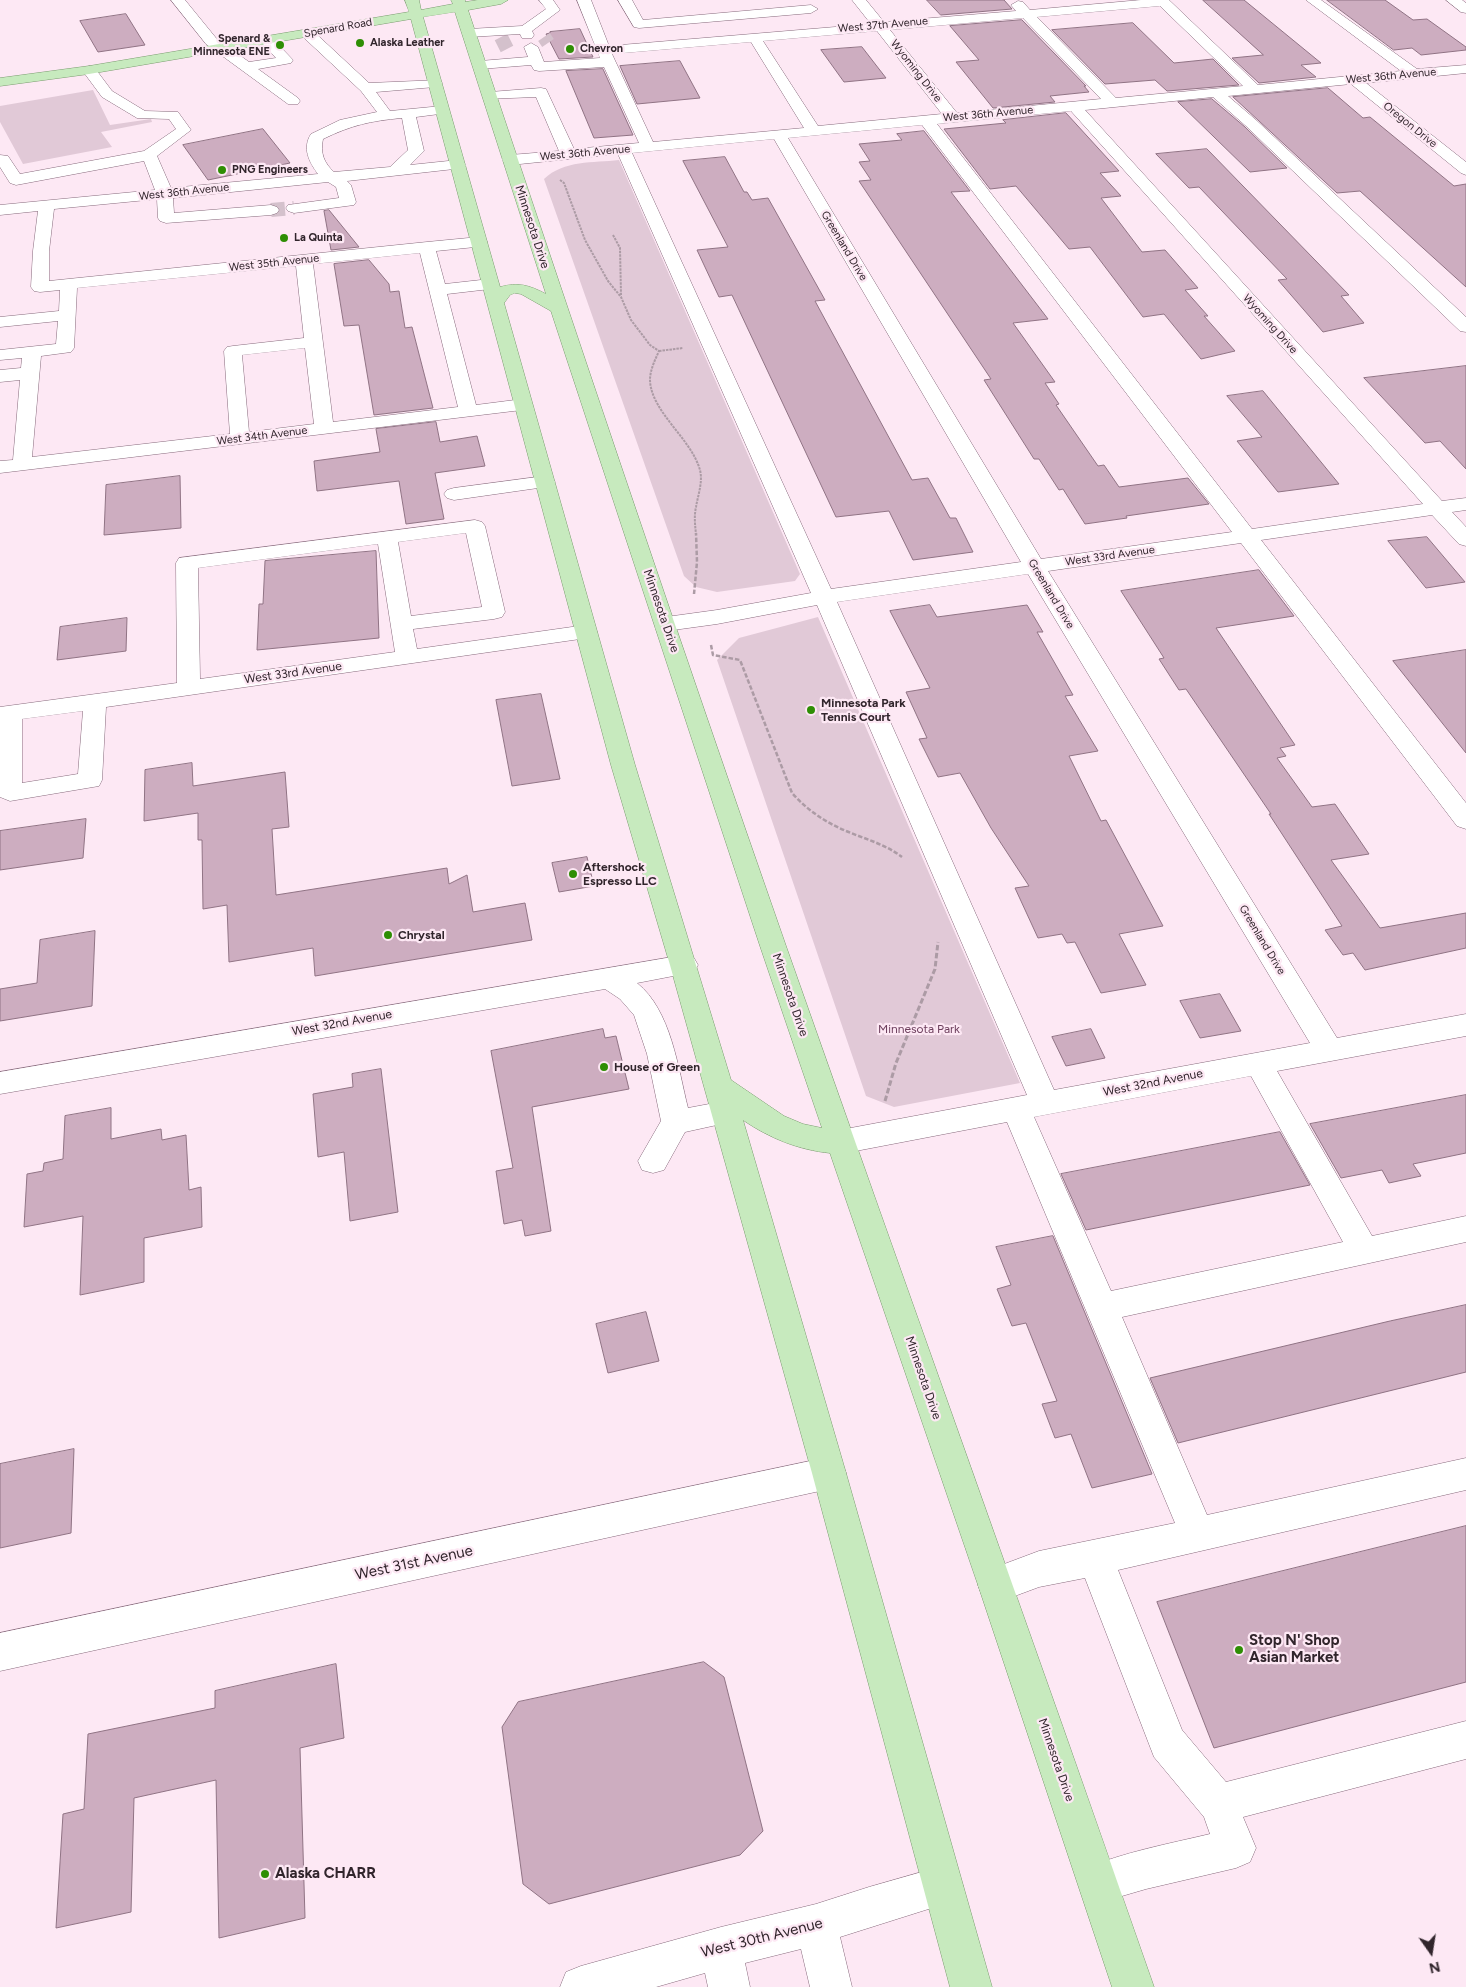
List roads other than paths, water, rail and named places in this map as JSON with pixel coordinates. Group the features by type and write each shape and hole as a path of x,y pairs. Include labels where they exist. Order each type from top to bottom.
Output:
{"main road":[{"name":"Spenard Road","path":"27,77 51,68 307,33 445,0"},
{"name":"Spenard Road","path":"0,82 89,70 414,7 502,0"},
{"name":"Minnesota Drive","path":"459,4 559,308 840,1142 996,1584 1133,1987"},
{"path":"414,7 622,765 684,965 829,1473 971,1987"},
{"path":"493,293 522,288 559,308"},
{"path":"721,1099 781,1129 819,1141 840,1142"}],"street":[{"path":"179,0 216,44 293,101"},
{"path":"625,0 639,24 811,9"},
{"name":"Wyoming Drive","path":"859,0 953,118"},
{"path":"1013,0 1113,103"},
{"path":"1314,0 1414,74"},
{"path":"1453,0 1466,9"},
{"path":"1162,1 1254,89"},
{"name":"West 37th Avenue","path":"531,42 539,68 606,56 754,37 1162,1"},
{"path":"531,42 549,5 586,4 606,56 648,147"},
{"path":"707,6 714,18"},
{"path":"469,32 505,45 546,42 541,30 531,42 505,45 480,65"},
{"path":"307,33 366,88 386,115"},
{"path":"754,37 814,131"},
{"path":"246,67 286,60 266,40"},
{"name":"West 36th Avenue","path":"510,160 1466,69"},
{"path":"4,159 16,180 149,155 184,130 173,115 142,115 107,94 89,70"},
{"name":"Oregon Drive","path":"1354,80 1466,170"},
{"path":"366,88 435,82"},
{"path":"490,96 541,92 568,154"},
{"path":"1216,93 1251,123 1466,327"},
{"name":"Wyoming Drive","path":"1074,106 1466,540"},
{"path":"294,208 348,202 343,185 329,178 316,161 313,145 316,137 345,123 386,115 442,110"},
{"path":"396,171 416,152 408,113"},
{"path":"926,120 1249,536 1466,820"},
{"name":"Greenland Drive","path":"778,134 1035,567 1329,1050"},
{"path":"622,149 824,597 1030,1106 1102,1307 1198,1535"},
{"path":"149,155 165,194 166,218 271,210"},
{"name":"West 36th Avenue","path":"0,210 458,165"},
{"path":"80,168 100,200"},
{"name":"West 35th Avenue","path":"47,205 41,251 40,287 479,242"},
{"path":"427,247 468,411"},
{"path":"304,260 324,428"},
{"path":"0,355 66,348 69,284"},
{"path":"438,290 493,293"},
{"path":"0,322 67,315"},
{"path":"240,438 234,351 314,342"},
{"path":"22,464 32,352"},
{"path":"0,376 30,373"},
{"name":"West 34th Avenue","path":"0,467 523,405"},
{"path":"454,494 545,482"},
{"name":"West 33rd Avenue","path":"666,624 716,617 824,597 1466,504"},
{"path":"189,688 187,563 475,526 494,612 402,624"},
{"path":"387,537 407,657"},
{"name":"West 33rd Avenue","path":"5,714 586,632"},
{"path":"5,714 10,793 90,780 94,702"},
{"name":"West 32nd Avenue","path":"0,1083 684,965"},
{"path":"608,977 630,992 646,1011 661,1054 676,1122"},
{"name":"West 32nd Avenue","path":"840,1142 1329,1050 1463,1031"},
{"path":"1258,1064 1364,1251"},
{"path":"653,1161 676,1122 721,1099"},
{"path":"1102,1307 1466,1229"},
{"name":"West 31st Avenue","path":"0,1652 829,1473"},
{"path":"996,1584 1039,1569 1466,1474"},
{"path":"1095,1558 1168,1743 1218,1804 1236,1848 1146,1869 1098,1883"},
{"path":"1218,1804 1466,1740"},
{"name":"West 30th Avenue","path":"581,1987 721,1948 816,1925 869,1906 943,1886"},
{"path":"816,1925 831,1987"},
{"path":"721,1948 729,1987"}],"tunnel":[{"path":"501,37 507,49"},
{"path":"544,37 548,43"},
{"path":"271,210 294,208"}],"place":[{"name":"Alaska Leather","path":"360,43"},
{"name":"Spenard & Minnesota ENE","path":"280,45"},
{"name":"Chevron","path":"570,49"},
{"name":"PNG Engineers","path":"222,170"},
{"name":"La Quinta","path":"284,238"},
{"name":"Minnesota Park Tennis Court","path":"811,710"},
{"name":"Aftershock Espresso LLC","path":"573,874"},
{"name":"Chrystal","path":"388,935"},
{"name":"House of Green","path":"604,1067"},
{"name":"Stop N' Shop Asian Market","path":"1239,1650"},
{"name":"Alaska CHARR","path":"265,1874"}],"park label":[{"name":"Minnesota Park","path":"919,1029"}]}
